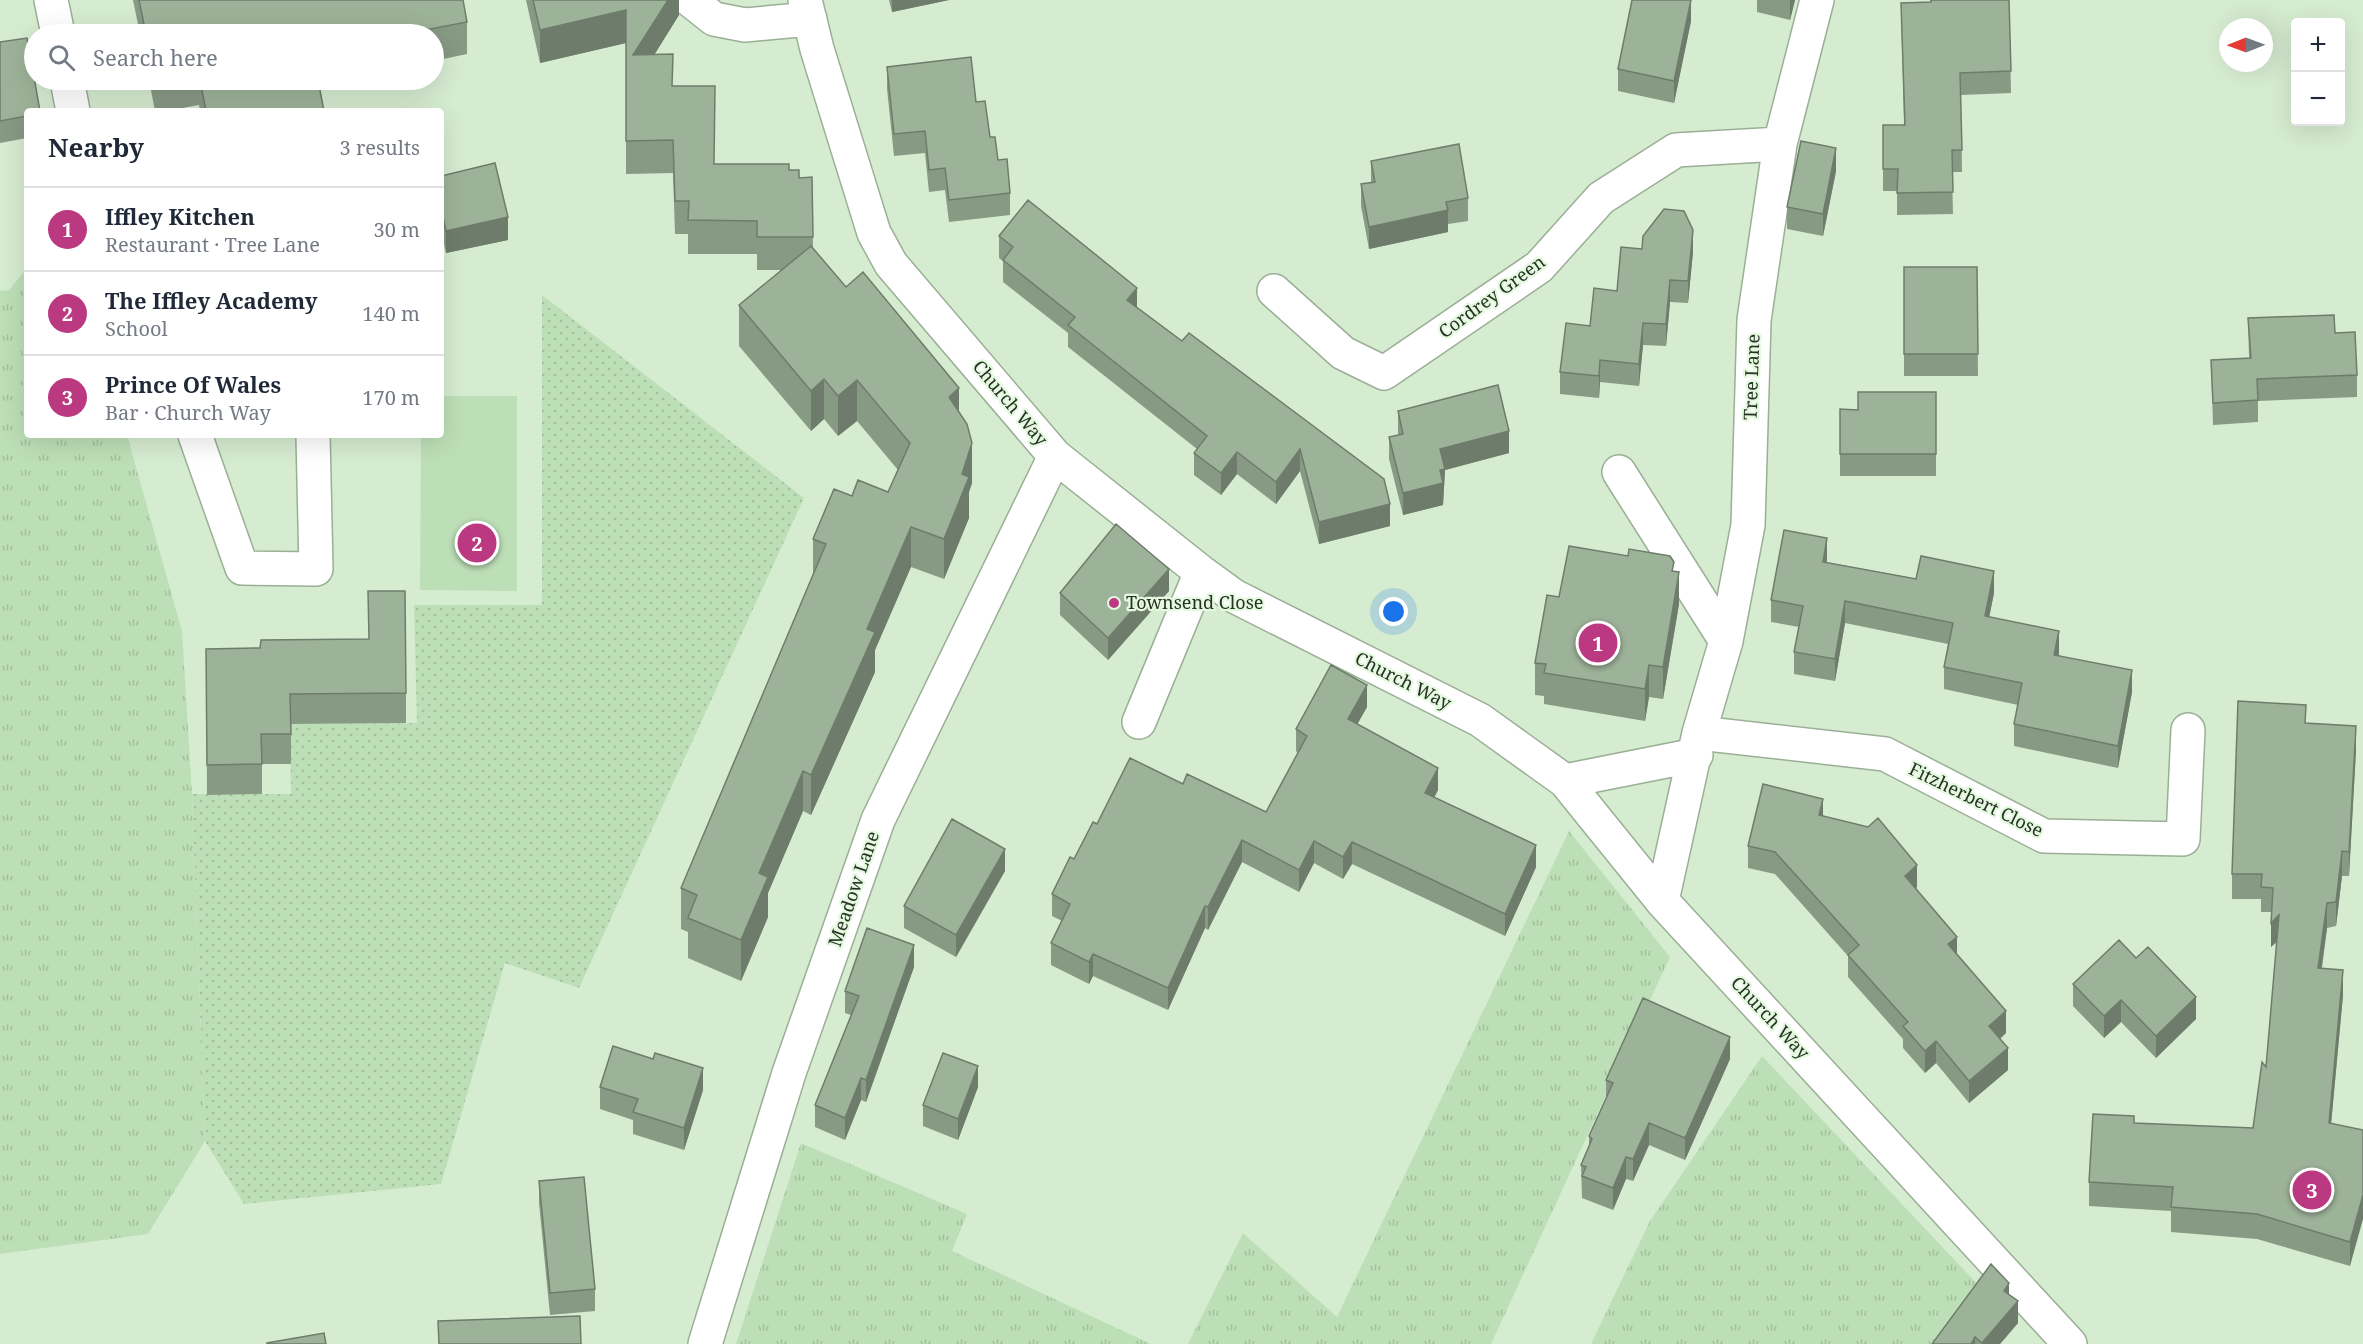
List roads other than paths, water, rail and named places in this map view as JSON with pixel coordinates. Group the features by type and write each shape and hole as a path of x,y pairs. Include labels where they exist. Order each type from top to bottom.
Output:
{"street":[{"path":"51,0 56,24"},
{"path":"690,0 714,19 745,26 807,9"},
{"name":"Tree Lane","path":"1662,901 1698,744 1726,641 1748,525 1754,320 1780,144 1817,0"},
{"name":"Church Way","path":"807,9 874,233 891,264 1055,456 1234,596 1480,720 1565,782 1662,901 2070,1344"},
{"path":"69,90 72,108"},
{"name":"Cordrey Green","path":"1274,291 1343,353 1384,373 1539,267 1600,198 1676,150 1780,144"},
{"path":"196,438 242,568 316,569 313,438"},
{"name":"Meadow Lane","path":"705,1344 789,1073 878,820 1055,456"},
{"path":"1619,472 1726,641"},
{"path":"1139,722 1201,572"},
{"name":"Fitzherbert Close","path":"1698,744 1885,754 2044,836 2183,839 2188,730"},
{"path":"1565,782 1698,744"}],"place":[{"name":"The Iffley Academy","path":"477,543"},
{"name":"Townsend Close","path":"1114,603"},
{"name":"Iffley Kitchen","path":"1598,643"},
{"name":"Prince Of Wales","path":"2312,1190"}]}
